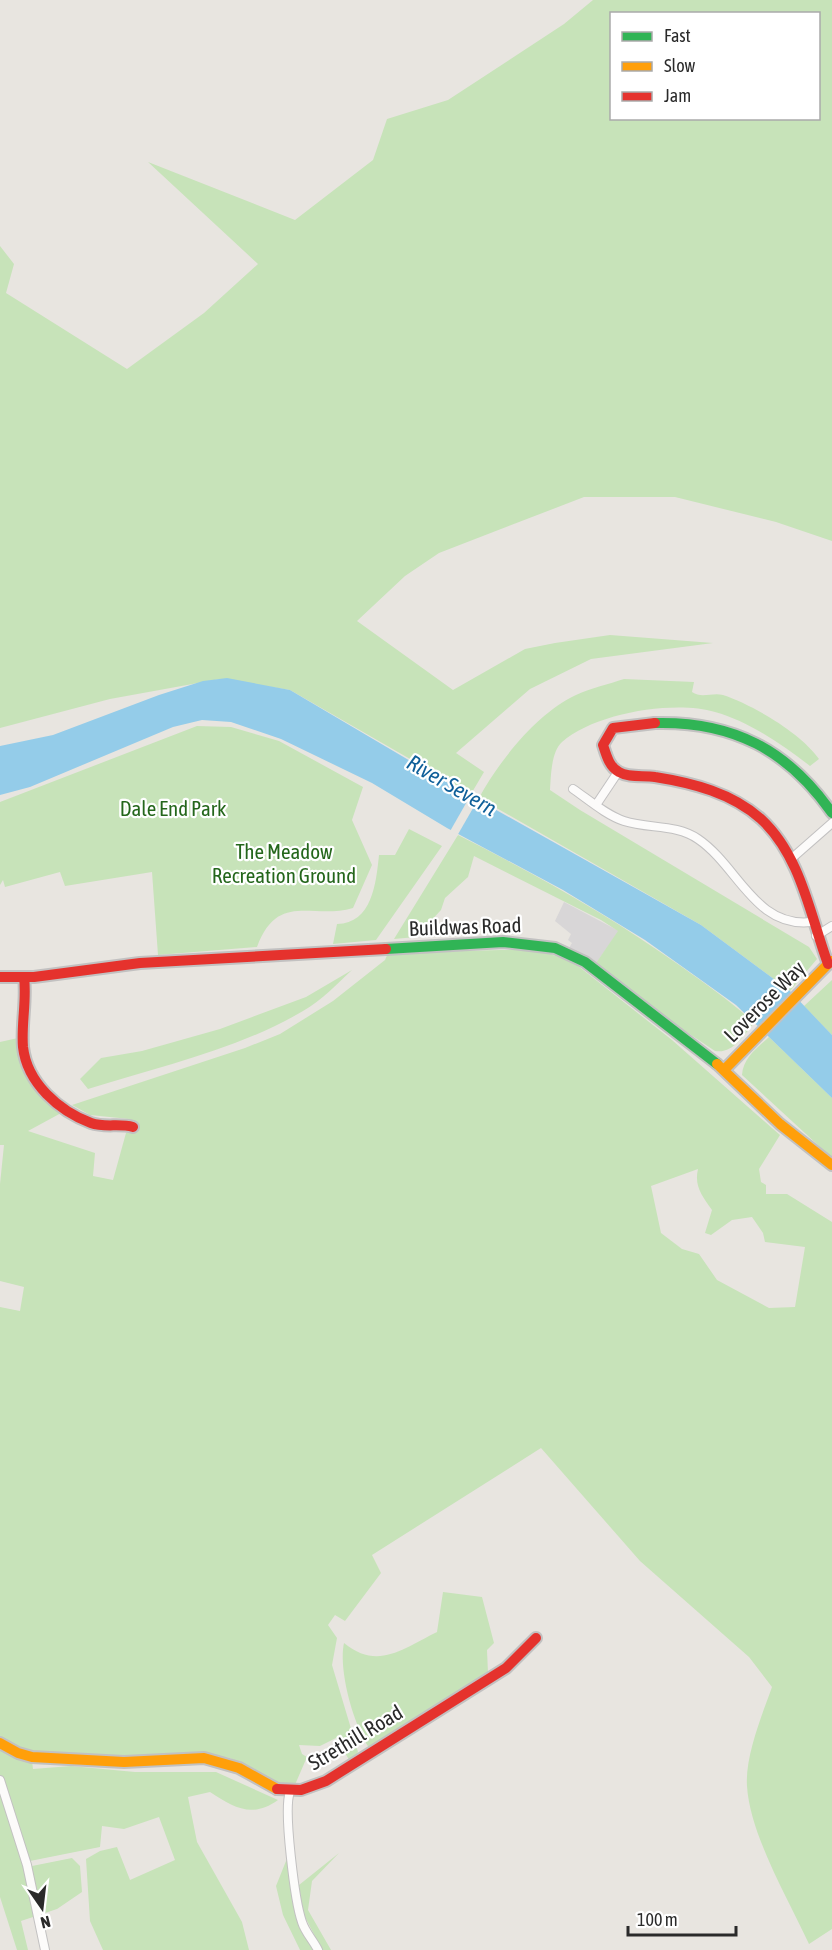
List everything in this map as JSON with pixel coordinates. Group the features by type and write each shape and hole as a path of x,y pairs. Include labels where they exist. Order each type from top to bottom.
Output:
{"street":[{"path":"830,962 816,936 791,859 771,829 739,803 710,788 618,772 611,765 603,745 613,728 636,723 684,722 727,729 782,756 822,795 832,813"},
{"path":"596,805 618,772"},
{"path":"573,789 621,820 651,828 678,829 699,840 715,854 746,893 762,906 782,920 797,924 811,922"},
{"path":"791,859 832,823"},
{"path":"816,936 832,926"},
{"name":"Buildwas Road","path":"0,977 24,977 99,966 503,942 530,943 555,948 585,962 724,1070 780,1124 832,1165"},
{"name":"Loverose Way","path":"724,1070 830,962"},
{"path":"24,977 26,994 22,1046 27,1067 34,1079 59,1105 82,1119 98,1124 129,1123"},
{"name":"Strethill Road","path":"290,1792 326,1781 506,1668 536,1638"},
{"path":"0,1743 11,1751 33,1759 58,1757 121,1762 193,1757 228,1763 281,1791 290,1792 287,1799 288,1827 299,1909 305,1929 318,1950"},
{"path":"0,1780 7,1795 30,1876 45,1950"}],"shaded area":[{"path":"564,902 619,931 596,963 569,948 572,943 568,940 571,934 555,921"}],"green space":[{"path":"593,0 832,0 832,541 776,522 675,497 584,497 439,553 405,576 357,621 453,690 525,649 555,643 610,635 713,643 591,659 530,689 456,753 484,772 471,794 290,690 220,679 110,699 0,728 0,246 14,264 6,293 127,369 204,313 258,264 148,162 295,220 373,160 387,119 448,100 564,24"},
{"path":"624,679 694,682 692,692 696,694 723,695 776,721 801,739 819,759 810,766 777,742 740,721 715,712 678,708 636,712 594,723 576,732 558,746 551,771 550,790 809,947 817,959 790,991 701,925 479,798 520,739 547,713 576,695"},
{"name":"Dale End Park","path":"197,726 231,727 279,741 363,787 352,820 372,865 353,908 338,911 286,913 275,919 265,930 257,947 158,955 152,872 65,886 60,872 5,887 3,880 0,885 0,802"},
{"path":"409,829 442,846 376,940 333,944 337,924 349,922 358,917 370,900 379,855 395,855"},
{"path":"458,835 544,880 628,930 710,987 754,1023 732,1047 715,1051 658,1013 596,963 618,931 601,920 474,856 468,877 445,898 441,910 416,937 394,939"},
{"path":"536,949 573,962 672,1040 780,1135 759,1169 761,1182 766,1185 766,1194 787,1194 832,1222 832,1929 809,1944 762,1845 755,1825 747,1786 747,1774 755,1736 772,1687 749,1657 640,1561 541,1448 372,1555 381,1573 345,1621 335,1615 328,1625 337,1638 332,1665 358,1752 351,1763 336,1738 320,1746 299,1745 302,1754 307,1757 294,1787 281,1785 230,1758 184,1753 114,1758 31,1753 33,1769 71,1766 135,1772 216,1772 278,1800 269,1806 251,1810 235,1806 210,1792 188,1797 197,1842 242,1922 249,1950 103,1950 90,1921 86,1859 100,1851 117,1847 130,1880 175,1860 159,1817 124,1829 102,1826 100,1847 30,1861 32,1866 72,1858 80,1866 82,1892 57,1909 21,1921 28,1950 17,1950 0,1897 0,1307 20,1311 24,1287 0,1281 0,1184 4,1145 0,1145 0,1042 18,1038 20,1055 63,1112 28,1131 95,1153 93,1176 113,1180 126,1133 130,1133 133,1127 129,1119 90,1115 72,1105 245,1048 280,1034 333,1001 385,960 388,953","holes":["698,1169 700,1191 712,1210 705,1233 711,1235 732,1220 752,1217 763,1233 765,1242 805,1247 795,1307 769,1308 717,1280 699,1254 682,1249 661,1233 651,1186"]},
{"path":"352,970 310,1007 226,1047 88,1089 80,1079 101,1058 142,1051 220,1029 306,997"},
{"path":"832,980 832,1035 804,1006"},
{"path":"769,1037 832,1098 832,1158 742,1075 748,1058"},
{"path":"443,1592 482,1597 494,1643 487,1650 488,1673 370,1749 358,1727 345,1683 344,1643 356,1651 380,1656 402,1650 437,1632"},
{"path":"339,1853 312,1881 308,1910 331,1950 322,1950 303,1913 299,1885"},
{"path":"288,1856 314,1950 300,1950 283,1915 276,1886"}],"water":[{"path":"227,678 290,690 434,775 701,925 790,991 832,1035 832,1098 736,1005 645,940 563,890 447,828 372,783 281,739 231,722 202,720 173,727 30,787 0,795 0,746 53,735 159,695 203,681"}],"pier":[{"path":"473,791 480,796 457,836 449,833"}],"traffic: fast":[{"path":"655,723 709,727 734,734 756,744 777,756 797,772 832,813"},
{"path":"386,949 503,942 555,948 585,962 717,1064"}],"traffic: slow":[{"path":"724,1070 831,961"},
{"path":"717,1064 780,1124 832,1165"},
{"path":"0,1743 18,1753 32,1757 124,1762 204,1758 239,1768 277,1789"}],"traffic: jam":[{"path":"655,723 613,728 603,745 613,767 627,775 669,779 711,790 738,802 761,819 775,834 795,868 828,964"},
{"path":"0,977 34,977 140,963 386,949"},
{"path":"24,977 23,1047 26,1060 38,1084 56,1103 79,1118 96,1124 133,1127"},
{"path":"277,1789 301,1790 326,1781 506,1668 536,1638"}],"water label":[{"name":"River Severn","path":"452,785"}],"park label":[{"name":"The Meadow Recreation Ground","path":"284,863"}]}
